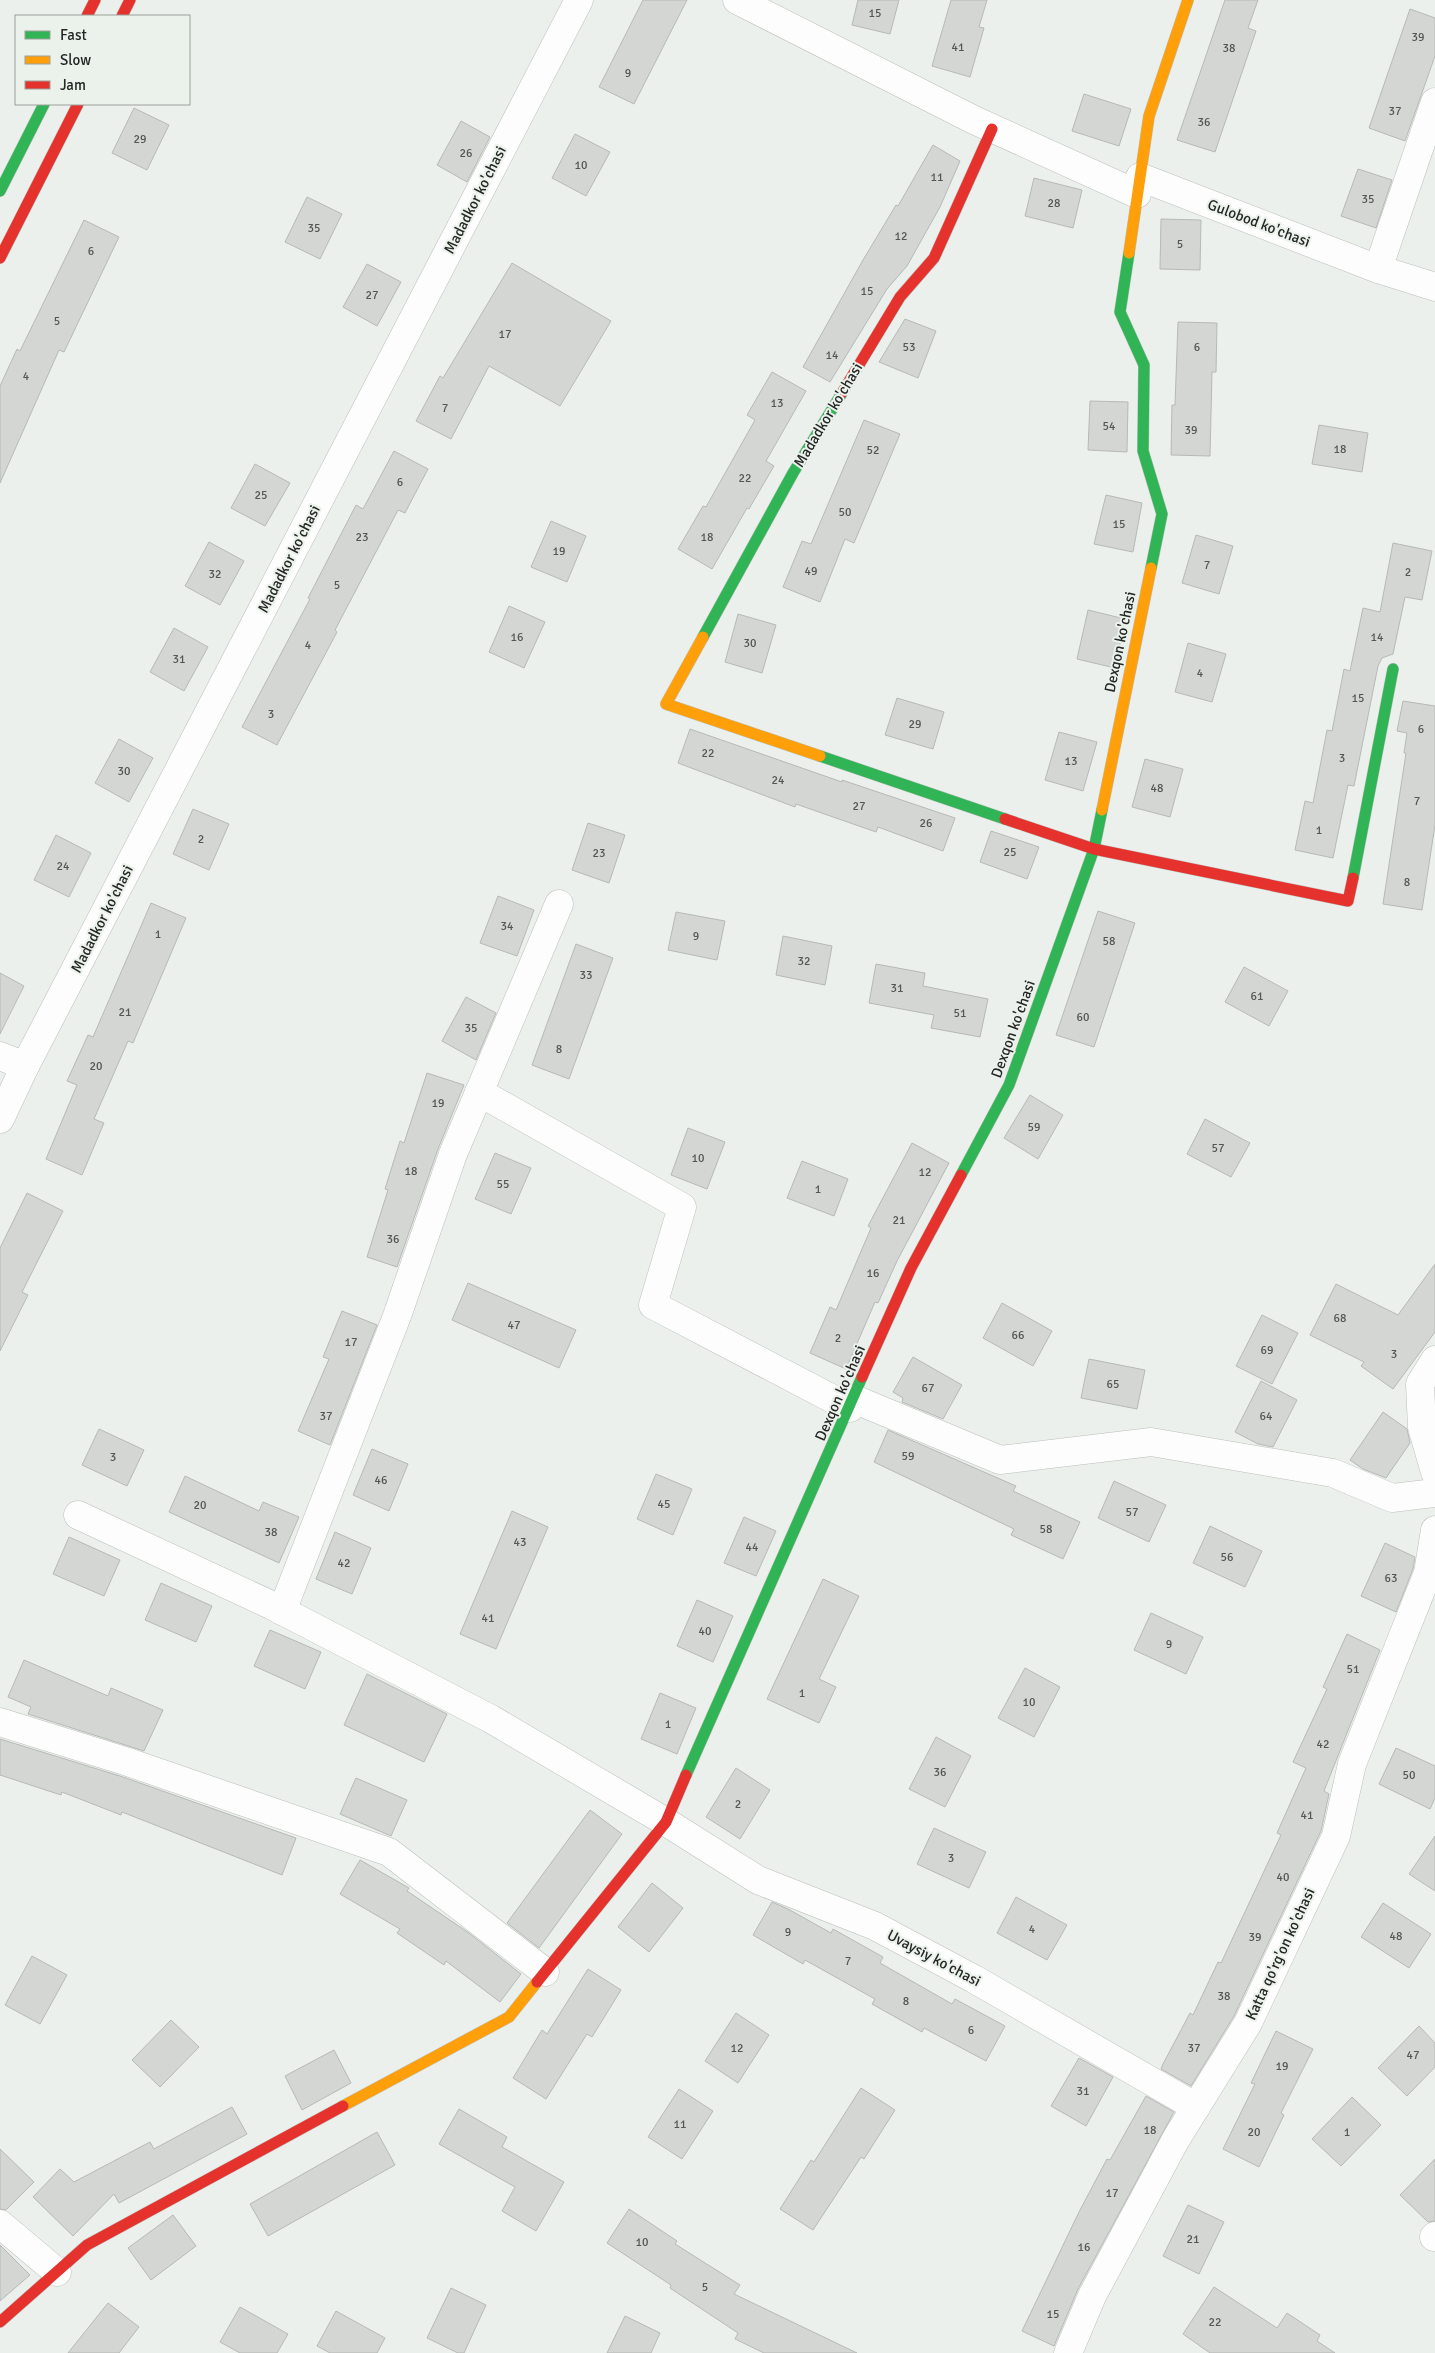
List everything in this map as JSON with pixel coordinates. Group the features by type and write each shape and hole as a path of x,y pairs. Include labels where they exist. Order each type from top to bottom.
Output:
{"main road":[{"path":"88,15 95,0"},
{"path":"122,15 130,0"},
{"path":"1138,186 1149,116 1188,0"},
{"path":"0,191 43,105"},
{"path":"0,258 77,105"},
{"name":"Madadkor ko'chasi","path":"992,128 934,258 900,297 793,473 666,704 1094,849"},
{"name":"Dexqon ko'chasi","path":"0,2322 87,2245 509,2017 666,1822 723,1688 911,1268 1009,1085 1094,849 1162,514 1143,451 1144,365 1120,312 1138,186"},
{"path":"1094,849 1348,902 1393,669"}],"street":[{"name":"Madadkor ko'chasi","path":"0,1119 25,1066 579,0"},
{"path":"737,0 992,128 1138,186"},
{"path":"1378,269 1435,102"},
{"name":"Gulobod ko'chasi","path":"1138,186 1435,288"},
{"path":"282,1610 398,1316 453,1154 559,904"},
{"path":"0,1056 25,1066"},
{"path":"479,1092 682,1207 653,1305 852,1403 1000,1460 1151,1442 1333,1473 1392,1498 1435,1493"},
{"path":"1435,1360 1420,1384 1422,1427 1435,1472"},
{"name":"Uvaysiy ko'chasi","path":"78,1516 282,1610 491,1719 666,1822 758,1880 875,1926 974,1978 1196,2107"},
{"name":"Katta qo'rg'on ko'chasi","path":"1068,2353 1092,2296 1176,2139 1248,2023 1336,1836 1352,1764 1428,1573 1435,1530"},
{"path":"0,1722 125,1761 389,1852 545,1972"},
{"path":"0,2224 57,2272"}],"building":[{"path":"643,0 687,0 634,104 599,87"},
{"path":"858,0 899,0 890,34 852,25"},
{"path":"951,0 987,0 979,27 984,28 970,77 932,66"},
{"path":"1225,0 1258,0 1248,28 1256,31 1215,152 1177,140"},
{"path":"1410,9 1435,18 1435,56 1405,141 1369,128"},
{"path":"1084,94 1131,109 1119,146 1072,131"},
{"path":"134,108 169,125 147,170 112,153"},
{"path":"461,121 490,137 467,182 437,165"},
{"path":"575,134 610,152 586,196 552,178"},
{"path":"933,145 960,161 940,207 907,266 887,289 830,382 803,367 863,260 896,205 898,206"},
{"path":"1358,169 1392,180 1376,228 1341,216"},
{"path":"1034,178 1082,190 1073,228 1025,216"},
{"path":"307,197 342,214 320,259 285,242"},
{"path":"1161,219 1201,220 1200,270 1160,269"},
{"path":"84,220 119,237 64,352 59,350 0,483 0,386 17,349 20,351"},
{"path":"512,263 611,321 560,406 489,366 451,439 416,421 440,376 443,378"},
{"path":"367,264 401,282 377,326 343,307"},
{"path":"905,319 936,331 918,378 879,362"},
{"path":"1178,322 1217,323 1216,372 1212,372 1210,456 1171,455 1172,405 1175,405"},
{"path":"772,372 806,391 766,461 774,466 712,569 678,549 703,506 706,507 755,420 747,415"},
{"path":"1090,401 1128,402 1127,452 1088,450"},
{"path":"864,420 900,434 854,543 845,539 820,602 783,587 802,541 811,544"},
{"path":"1319,425 1368,433 1362,472 1312,464"},
{"path":"394,451 428,469 405,513 398,510 335,630 337,632 277,745 242,727 310,599 308,598 356,505 363,509"},
{"path":"255,464 290,483 265,526 231,508"},
{"path":"1106,495 1142,503 1133,552 1094,544"},
{"path":"551,521 586,536 567,582 531,567"},
{"path":"1196,535 1233,546 1219,594 1182,583"},
{"path":"209,542 244,561 220,605 185,586"},
{"path":"1393,543 1432,551 1422,600 1405,597 1393,654 1382,658 1378,666 1354,786 1348,785 1333,858 1295,850 1305,801 1313,803 1327,730 1332,731 1344,669 1350,671 1363,608 1380,612"},
{"path":"509,606 545,622 524,668 489,652"},
{"path":"1088,610 1125,619 1115,668 1077,659"},
{"path":"738,614 776,625 762,673 725,662"},
{"path":"174,628 208,647 184,691 150,672"},
{"path":"1188,643 1226,654 1212,702 1175,692"},
{"path":"897,698 944,712 933,749 885,735"},
{"path":"1403,701 1435,706 1435,825 1422,910 1383,904 1406,753 1404,753 1407,733 1397,731"},
{"path":"690,729 842,782 842,780 955,818 943,851 878,827 876,832 796,804 795,807 678,763"},
{"path":"1059,732 1097,742 1083,791 1045,780"},
{"path":"119,739 153,758 129,802 95,783"},
{"path":"1145,759 1183,769 1170,817 1132,807"},
{"path":"193,809 229,824 209,870 173,854"},
{"path":"588,823 625,835 609,883 572,870"},
{"path":"991,831 1039,847 1027,879 980,862"},
{"path":"56,835 91,853 69,897 34,880"},
{"path":"498,896 534,910 517,956 480,943"},
{"path":"151,903 186,918 133,1043 128,1041 94,1119 104,1123 82,1175 46,1159 77,1085 67,1081 88,1035 93,1037"},
{"path":"1098,911 1135,923 1094,1047 1056,1035"},
{"path":"676,912 725,921 717,960 668,950"},
{"path":"783,936 832,946 825,985 776,975"},
{"path":"576,944 613,958 569,1079 532,1065"},
{"path":"876,964 925,973 923,986 988,999 980,1037 931,1028 934,1015 869,1003"},
{"path":"1244,967 1288,991 1269,1026 1225,1002"},
{"path":"0,973 24,986 0,1034"},
{"path":"466,997 496,1013 476,1060 442,1041"},
{"path":"427,1073 464,1085 438,1149 397,1267 367,1257 388,1190 385,1189 400,1141 404,1143"},
{"path":"1030,1095 1063,1115 1038,1159 1004,1138"},
{"path":"1205,1119 1250,1143 1231,1177 1187,1154"},
{"path":"688,1128 725,1142 707,1189 671,1175"},
{"path":"912,1143 949,1163 897,1261 878,1303 875,1302 846,1369 810,1353 830,1307 836,1310 871,1228 868,1226"},
{"path":"495,1153 531,1168 511,1214 475,1199"},
{"path":"802,1161 848,1179 834,1216 787,1198"},
{"path":"27,1193 63,1211 22,1292 28,1295 0,1351 0,1248"},
{"path":"1435,1264 1435,1332 1393,1389 1361,1366 1364,1362 1310,1335 1336,1284 1398,1315"},
{"path":"468,1283 576,1330 559,1368 452,1320"},
{"path":"1002,1303 1052,1331 1033,1366 983,1338"},
{"path":"342,1311 377,1325 330,1445 298,1431 329,1359 323,1357"},
{"path":"1262,1315 1298,1333 1272,1384 1236,1366"},
{"path":"913,1357 962,1385 943,1419 902,1402 903,1398 893,1392"},
{"path":"1089,1359 1145,1370 1137,1409 1081,1398"},
{"path":"1261,1381 1297,1400 1273,1447 1258,1444 1235,1432"},
{"path":"1383,1412 1407,1429 1410,1443 1386,1478 1363,1469 1350,1460"},
{"path":"99,1429 144,1450 127,1486 82,1465"},
{"path":"888,1430 1016,1486 1013,1491 1080,1522 1063,1559 1011,1535 1014,1529 874,1462"},
{"path":"372,1449 408,1464 389,1511 353,1495"},
{"path":"656,1474 692,1489 673,1535 637,1519"},
{"path":"185,1476 259,1511 263,1502 299,1517 279,1563 169,1512"},
{"path":"1114,1481 1166,1505 1149,1542 1098,1518"},
{"path":"512,1511 548,1527 496,1649 460,1634"},
{"path":"744,1517 776,1531 756,1576 724,1563"},
{"path":"1210,1526 1262,1551 1245,1587 1193,1563"},
{"path":"335,1532 371,1548 352,1594 316,1579"},
{"path":"69,1537 120,1560 104,1596 53,1574"},
{"path":"1385,1543 1415,1557 1413,1569 1396,1612 1361,1596"},
{"path":"823,1579 859,1596 819,1679 836,1687 819,1723 767,1699"},
{"path":"161,1583 212,1606 196,1642 145,1620"},
{"path":"697,1600 733,1616 713,1662 677,1646"},
{"path":"1151,1613 1203,1637 1186,1674 1134,1650"},
{"path":"270,1630 321,1652 305,1689 254,1666"},
{"path":"1347,1634 1380,1650 1324,1791 1329,1794 1321,1831 1234,2016 1191,2086 1161,2069 1190,2013 1193,2015 1218,1962 1221,1963 1281,1835 1277,1833 1306,1768 1293,1762 1327,1689 1323,1687"},
{"path":"24,1660 108,1696 111,1688 163,1710 144,1751 28,1714 31,1707 8,1697"},
{"path":"1025,1668 1060,1687 1034,1737 998,1718"},
{"path":"367,1674 447,1714 424,1762 344,1725"},
{"path":"660,1693 696,1708 677,1754 641,1739"},
{"path":"936,1737 971,1756 945,1807 909,1789"},
{"path":"0,1739 120,1776 296,1838 282,1875 122,1812 121,1815 62,1792 61,1795 0,1775"},
{"path":"1396,1748 1435,1766 1435,1798 1430,1809 1379,1784"},
{"path":"736,1768 770,1790 740,1839 706,1817"},
{"path":"356,1778 407,1800 391,1836 340,1814"},
{"path":"590,1810 622,1834 539,1948 507,1923"},
{"path":"934,1828 986,1852 969,1888 917,1864"},
{"path":"1435,1836 1435,1891 1409,1874"},
{"path":"360,1860 409,1888 407,1891 469,1933 521,1974 500,2002 446,1961 444,1965 397,1933 400,1929 340,1894"},
{"path":"652,1883 683,1908 649,1952 618,1927"},
{"path":"1016,1897 1067,1925 1047,1960 997,1933"},
{"path":"772,1902 831,1933 833,1929 883,1957 880,1963 952,2004 955,1999 1005,2026 986,2061 924,2028 922,2032 872,2004 875,1999 805,1960 803,1964 753,1935"},
{"path":"1383,1903 1431,1934 1409,1968 1361,1937"},
{"path":"32,1956 67,1975 40,2024 5,2005"},
{"path":"588,1969 621,1990 592,2037 587,2034 546,2099 513,2078 542,2030 547,2034"},
{"path":"736,2013 769,2035 738,2083 705,2061"},
{"path":"171,2020 199,2047 160,2087 132,2060"},
{"path":"1419,2026 1435,2043 1435,2067 1407,2096 1378,2068"},
{"path":"1276,2031 1313,2049 1281,2113 1284,2115 1259,2167 1223,2149 1255,2084 1251,2083"},
{"path":"334,2050 351,2083 302,2110 285,2076"},
{"path":"1079,2058 1113,2077 1086,2126 1051,2106"},
{"path":"861,2088 895,2110 864,2159 861,2157 813,2230 780,2209 811,2160 814,2162"},
{"path":"679,2089 713,2111 682,2159 648,2137"},
{"path":"1146,2096 1174,2112 1078,2289 1054,2346 1022,2331 1079,2212 1107,2159 1110,2160"},
{"path":"1352,2097 1381,2125 1341,2166 1312,2139"},
{"path":"232,2107 247,2134 119,2203 114,2194 73,2236 33,2197 60,2169 74,2182 150,2142 154,2149"},
{"path":"459,2109 507,2137 502,2147 564,2182 536,2231 502,2211 515,2187 439,2144"},
{"path":"377,2132 395,2165 268,2236 250,2204"},
{"path":"0,2149 34,2182 6,2210 0,2209"},
{"path":"1435,2159 1435,2221 1428,2222 1400,2195"},
{"path":"1188,2205 1224,2222 1199,2274 1163,2256"},
{"path":"629,2209 677,2241 675,2244 740,2285 734,2294 857,2353 764,2353 735,2339 738,2333 670,2288 671,2285 607,2243"},
{"path":"173,2215 196,2246 151,2280 128,2248"},
{"path":"0,2245 30,2275 0,2301"},
{"path":"1214,2287 1277,2328 1287,2313 1320,2335 1317,2341 1335,2353 1210,2353 1183,2334"},
{"path":"451,2288 486,2305 464,2353 458,2353 427,2338"},
{"path":"108,2303 139,2327 119,2353 68,2353"},
{"path":"240,2307 288,2334 277,2353 240,2353 220,2342"},
{"path":"336,2311 385,2338 377,2353 330,2353 317,2346"},
{"path":"625,2316 660,2333 651,2353 607,2353"}],"traffic: fast":[{"path":"0,191 43,105"},
{"path":"1129,253 1120,312 1144,365 1143,451 1162,514 1151,568"},
{"path":"703,637 793,473 842,393"},
{"path":"1353,878 1393,669"},
{"path":"820,756 1005,819"},
{"path":"961,1175 1009,1085 1094,849 1102,810"},
{"path":"686,1775 862,1377"}],"traffic: slow":[{"path":"1129,253 1149,116 1188,0"},
{"path":"1102,810 1151,568"},
{"path":"703,637 666,704 820,756"},
{"path":"343,2106 509,2017 537,1982"}],"traffic: jam":[{"path":"88,15 95,0"},
{"path":"122,15 130,0"},
{"path":"0,258 77,105"},
{"path":"842,393 900,297 934,258 992,129"},
{"path":"1005,819 1094,849 1348,901 1353,878"},
{"path":"862,1377 911,1268 961,1175"},
{"path":"537,1982 666,1822 686,1775"},
{"path":"0,2322 87,2245 343,2106"}]}
